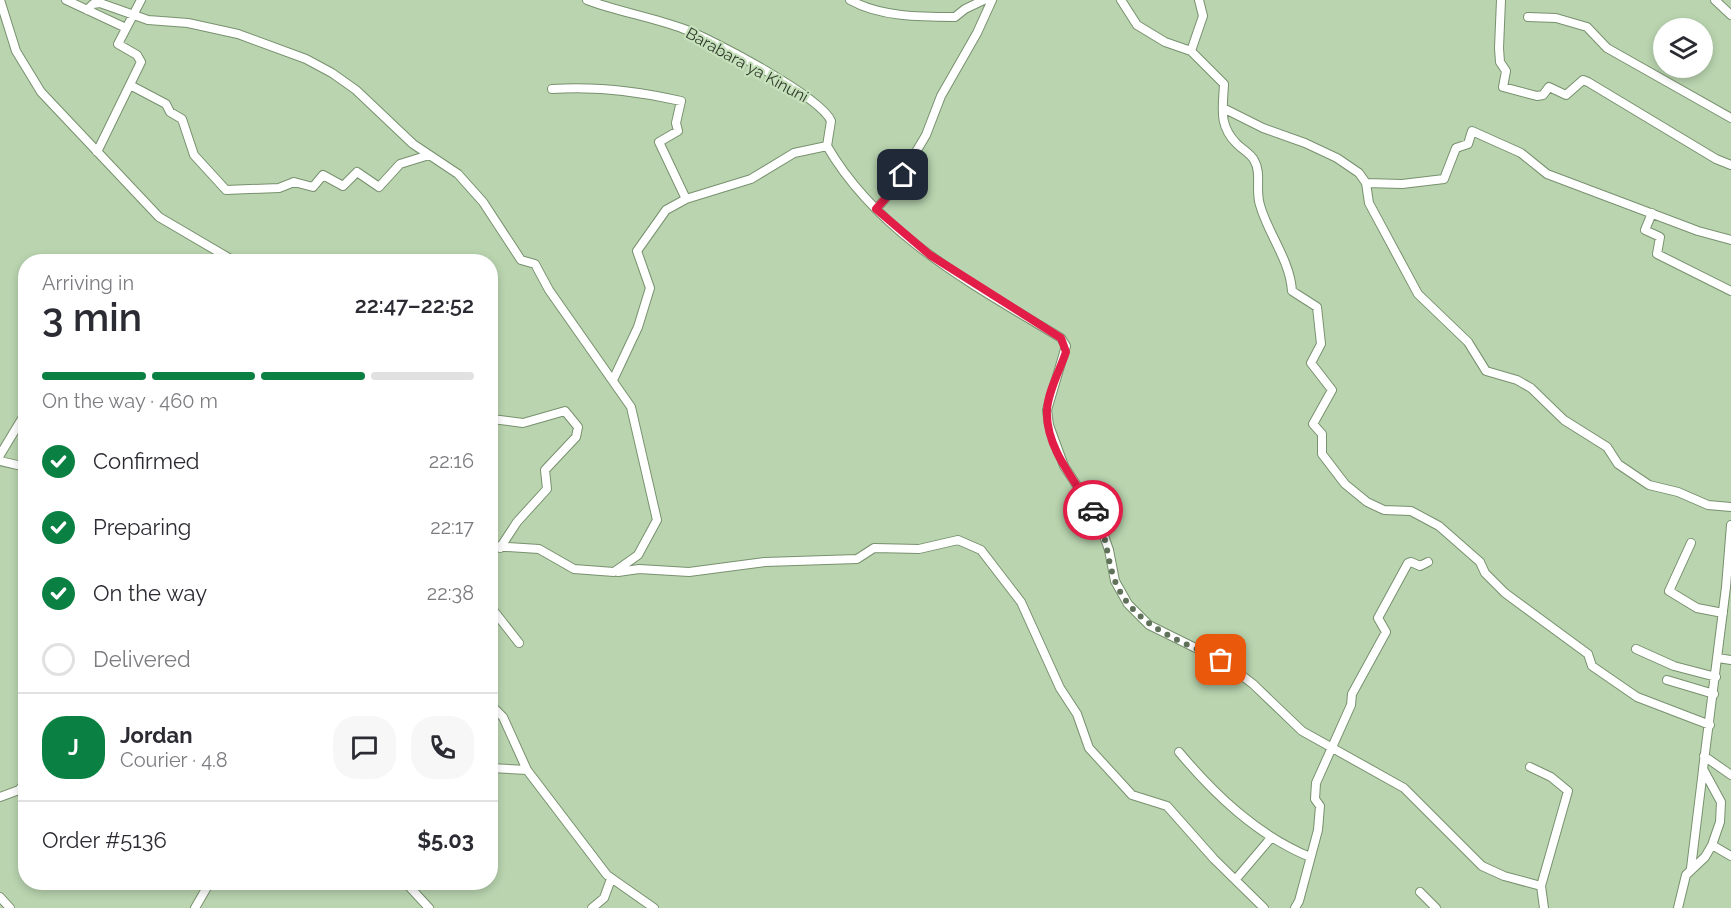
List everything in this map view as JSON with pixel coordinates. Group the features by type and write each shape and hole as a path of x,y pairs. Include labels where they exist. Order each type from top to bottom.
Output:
{"street":[{"path":"0,0 16,51 40,92 159,217 222,254"},
{"path":"66,0 100,3 148,20 228,31 306,59 356,90 429,155 459,174 483,202 521,260 535,264 549,290 631,407 657,520 638,555 614,572"},
{"path":"97,152 141,62 137,55 118,44 141,0"},
{"name":"Barabara ya Kinuni","path":"587,0 684,29 799,91 828,114 831,121 827,146"},
{"path":"850,0 869,10 940,17 955,17 965,9 981,2"},
{"path":"876,209 894,189 926,135 941,96 977,33 992,0"},
{"path":"1121,0 1137,25 1165,42 1191,51 1224,84 1225,129 1254,159 1259,178 1257,193 1261,208 1291,277 1292,291 1317,308 1321,344 1311,363 1332,390 1313,424 1322,435 1322,454 1345,484 1366,502 1384,510 1410,511 1439,526 1480,562 1485,573 1505,593 1588,654 1592,666 1614,682 1637,697 1710,725"},
{"path":"1191,51 1203,16 1199,0"},
{"path":"1502,0 1499,48 1500,62 1506,71 1503,87 1537,96 1543,95 1549,87 1566,95 1583,80 1588,81 1716,159 1731,165"},
{"path":"1715,0 1731,15"},
{"path":"91,4 126,28"},
{"path":"1528,17 1556,18 1587,27 1607,48 1731,118"},
{"path":"130,85 166,104 170,112 182,119 194,155 226,190 279,188 294,182 313,187 323,175 343,186 357,172 379,187 400,164 429,155"},
{"path":"552,89 591,86 619,92 643,92 681,100 676,123 678,131 659,142 686,199"},
{"path":"1223,108 1263,128 1305,143 1337,158 1359,173 1366,183 1369,203 1418,294 1468,342 1486,370 1517,380 1531,388 1564,420 1607,447 1615,461 1649,485 1678,492 1708,505 1731,508"},
{"path":"1366,183 1402,184 1444,179 1456,148 1468,144 1472,131 1521,153 1547,174 1731,240"},
{"path":"613,380 638,327 650,288 637,251 666,210 686,199 750,179 794,153 827,146 876,209 930,255 1061,338 1066,352 1047,410 1049,425 1064,466 1097,516 1109,550 1115,581 1128,604 1149,626 1224,662 1253,684 1302,731 1404,788 1482,866 1504,876 1541,886"},
{"path":"1652,213 1645,230 1660,237 1657,254 1731,291"},
{"path":"498,420 523,423 565,411 578,427 576,437 545,470 548,489 517,522 500,548"},
{"path":"0,455 18,425"},
{"path":"0,461 18,465"},
{"path":"1691,868 1716,677 1731,525"},
{"path":"500,548 540,549 574,569 614,572 639,569 689,572 765,561 857,559 874,548 919,549 958,540 981,550 1021,602 1060,688 1077,714 1089,748 1132,795 1167,806 1214,859 1264,908"},
{"path":"1691,543 1669,591 1697,609 1723,613"},
{"path":"1295,908 1299,901 1320,816 1320,806 1315,799 1316,783 1352,705 1352,694 1386,632 1377,618 1408,563 1411,561 1420,566 1428,562"},
{"path":"498,616 519,643"},
{"path":"1636,649 1674,666 1716,677"},
{"path":"1718,658 1731,660"},
{"path":"1667,680 1714,694"},
{"path":"498,712 503,717 527,770 611,879 654,908"},
{"path":"1179,752 1202,781 1270,839 1310,857"},
{"path":"1704,756 1731,775"},
{"path":"1530,767 1551,777 1568,791 1541,886 1544,908"},
{"path":"498,768 527,770"},
{"path":"1677,908 1682,883 1691,868 1705,857 1720,822 1721,802 1703,770"},
{"path":"0,797 18,790"},
{"path":"1236,879 1270,839"},
{"path":"1712,845 1731,856"},
{"path":"592,908 604,898 611,879"},
{"path":"195,908 205,890"},
{"path":"412,890 429,908"},
{"path":"1420,892 1436,908"},
{"path":"0,897 10,908"}],"way so far":[{"path":"1093,510 1109,550 1115,581 1128,604 1149,626 1221,660"}],"route":[{"path":"903,175 876,209 916,245 1009,307 1061,338 1066,346 1066,352 1049,399 1047,410 1049,425 1064,466 1093,510"}]}
